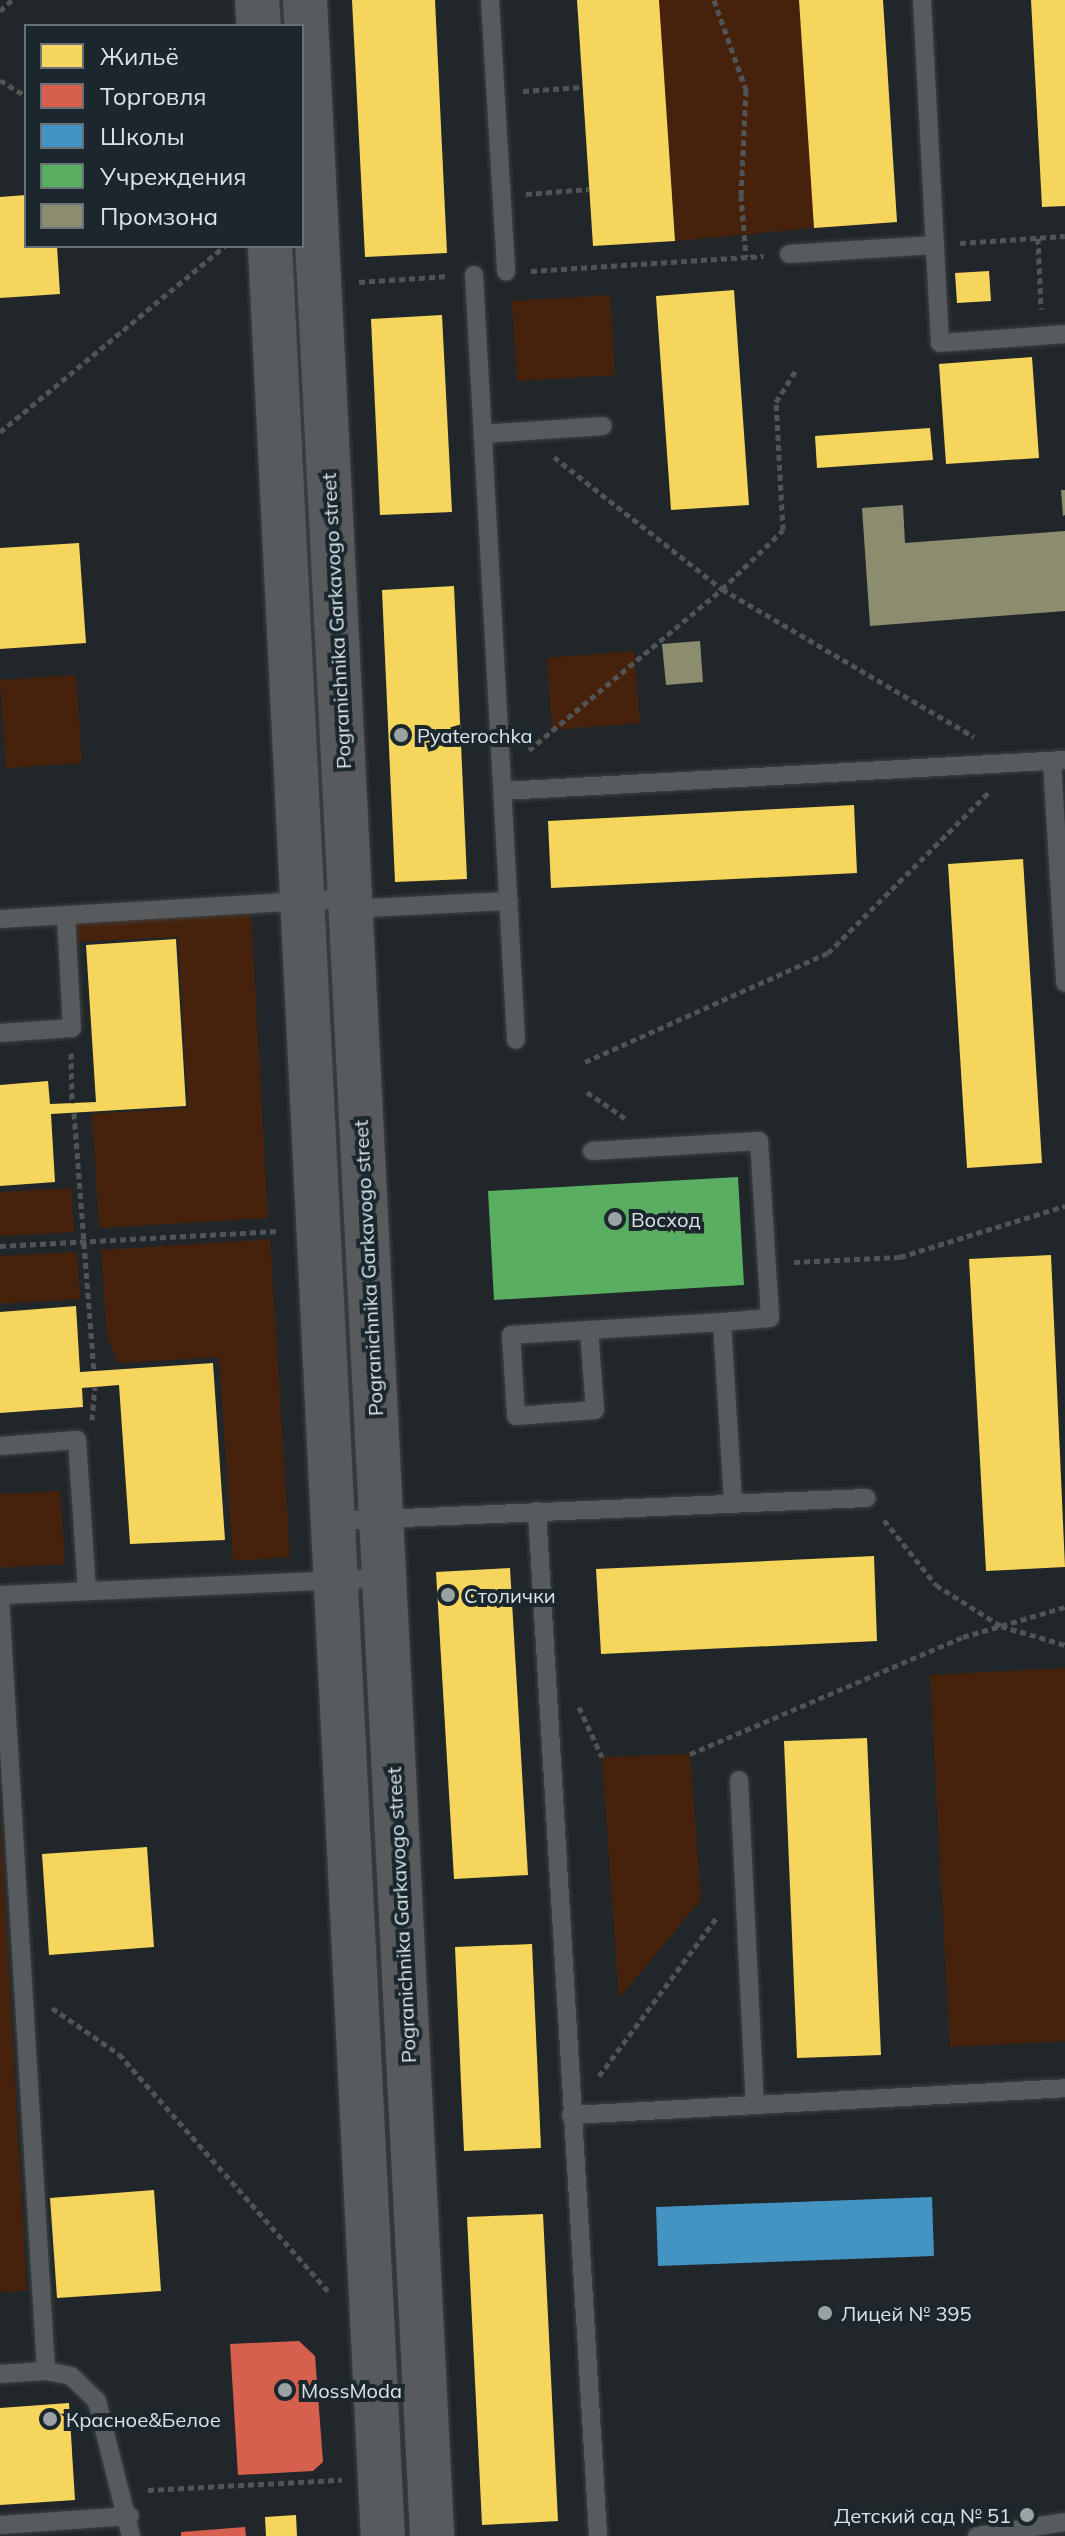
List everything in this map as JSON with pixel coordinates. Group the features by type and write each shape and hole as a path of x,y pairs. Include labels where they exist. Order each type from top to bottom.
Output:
{"street":[{"path":"257,0 259,24"},
{"name":"Pogranichnika Garkavogo street","path":"305,0 432,2536"},
{"path":"270,248 383,2536"}],"lane":[{"path":"490,0 506,272"},
{"path":"922,0 940,343 1065,334"},
{"path":"789,254 935,245"},
{"path":"474,275 516,1040"},
{"path":"483,434 603,426"},
{"path":"502,783 1058,761 1065,983"},
{"path":"0,919 302,908 350,903 509,901"},
{"path":"0,1033 72,1028 66,916"},
{"path":"589,1330 595,1410 516,1416 511,1335 770,1318 759,1141 592,1151"},
{"path":"722,1322 733,1503"},
{"path":"0,1446 77,1440 87,1591"},
{"path":"333,1521 867,1498"},
{"path":"537,1511 598,2536"},
{"path":"46,2371 23,1988 4,1739 0,1597 384,1578"},
{"path":"739,1780 755,2104"},
{"path":"571,2115 1065,2088"},
{"path":"0,2374 46,2371 71,2376 97,2401 130,2516 131,2536"},
{"path":"0,2525 130,2516"},
{"path":"977,2536 1065,2522"}],"path":[{"path":"0,11 12,0"},
{"path":"714,0 746,90 741,195 746,257"},
{"path":"0,80 24,95"},
{"path":"495,93 582,87"},
{"path":"501,196 589,189"},
{"path":"935,245 1065,236"},
{"path":"1038,238 1043,336"},
{"path":"0,432 223,248"},
{"path":"506,272 789,254"},
{"path":"354,282 474,275"},
{"path":"502,783 722,589 783,530 776,402 797,369"},
{"path":"522,431 722,589 1019,763 828,953 585,1062"},
{"path":"72,1028 72,1103"},
{"path":"74,1113 94,1371"},
{"path":"767,1263 900,1257 1065,1206"},
{"path":"0,1246 291,1231"},
{"path":"867,1498 936,1585 1001,1626 1065,1645"},
{"path":"690,1754 1001,1626 1065,1607"},
{"path":"571,2115 744,1881"},
{"path":"23,1988 119,2054 334,2299"},
{"path":"123,2491 353,2480"}],"shaded area":[{"path":"659,0 799,0 814,228 675,241"},
{"path":"610,295 615,375 517,381 512,301"},
{"path":"634,651 640,723 552,730 547,658"},
{"path":"76,675 82,763 6,768 0,680"},
{"path":"251,913 268,1218 99,1228 92,1114 188,1108 178,937 77,942 76,923"},
{"path":"71,1188 74,1232 0,1236 0,1192"},
{"path":"270,1239 290,1557 233,1561 219,1357 118,1363 107,1336 101,1250"},
{"path":"77,1252 80,1299 0,1304 0,1256"},
{"path":"60,1491 65,1564 0,1568 0,1494"},
{"path":"1065,1668 1065,2041 950,2047 930,1675"},
{"path":"690,1754 701,1900 619,1998 602,1757"},
{"path":"0,1814 27,2291 0,2292"}],"building: Жильё":[{"path":"352,0 435,0 447,253 365,257"},
{"path":"577,0 659,0 675,241 593,246"},
{"path":"799,0 883,0 897,222 814,228"},
{"path":"1031,0 1065,0 1065,206 1042,207"},
{"path":"24,195 24,248 57,248 60,294 0,298 0,197"},
{"path":"989,271 991,301 957,303 955,273"},
{"path":"734,290 749,505 671,510 656,296"},
{"path":"442,315 452,512 380,515 371,319"},
{"path":"1032,357 1039,458 946,464 939,364"},
{"path":"930,428 933,460 817,468 815,436"},
{"path":"79,543 86,643 0,649 0,548"},
{"path":"454,586 467,879 395,882 382,590"},
{"path":"854,805 857,873 551,888 548,821"},
{"path":"1023,859 1042,1163 967,1168 948,864"},
{"path":"176,939 186,1106 51,1114 55,1182 0,1186 0,1085 48,1081 50,1104 96,1102 86,945"},
{"path":"1051,1255 1065,1567 986,1571 969,1259"},
{"path":"76,1306 80,1372 213,1363 225,1540 130,1544 119,1385 82,1388 83,1407 0,1413 0,1312"},
{"path":"874,1556 877,1641 601,1654 596,1569"},
{"path":"510,1568 528,1875 454,1879 436,1572"},
{"path":"867,1738 881,2055 797,2058 784,1741"},
{"path":"147,1847 154,1947 49,1955 42,1854"},
{"path":"532,1944 541,2148 464,2151 455,1947"},
{"path":"154,2190 161,2291 57,2298 50,2198"},
{"path":"543,2214 558,2521 482,2525 467,2217"},
{"path":"69,2403 75,2500 0,2505 0,2408"},
{"path":"296,2515 297,2536 266,2536 265,2517"}],"building: Торговля":[{"path":"299,2341 315,2356 323,2462 313,2471 238,2475 230,2344"},
{"path":"245,2527 246,2536 181,2536 181,2532"}],"building: Школы":[{"path":"932,2197 934,2256 658,2266 656,2207"}],"building: Учреждения":[{"name":"Восход","path":"738,1177 744,1285 494,1300 488,1191"}],"building: Промзона":[{"path":"1061,490 1065,490 1063,516"},
{"path":"903,505 905,543 1065,531 1065,611 870,626 862,508"},
{"path":"700,641 703,682 666,685 662,644"}],"place":[{"name":"Pyaterochka","path":"401,735"},
{"name":"Восход","path":"615,1219"},
{"name":"Столички","path":"448,1595"},
{"name":"Лицей № 395","path":"825,2313"},
{"name":"MossModa","path":"285,2390"},
{"name":"Красное&Белое","path":"50,2419"},
{"name":"Детский сад № 51","path":"1027,2515"}]}
